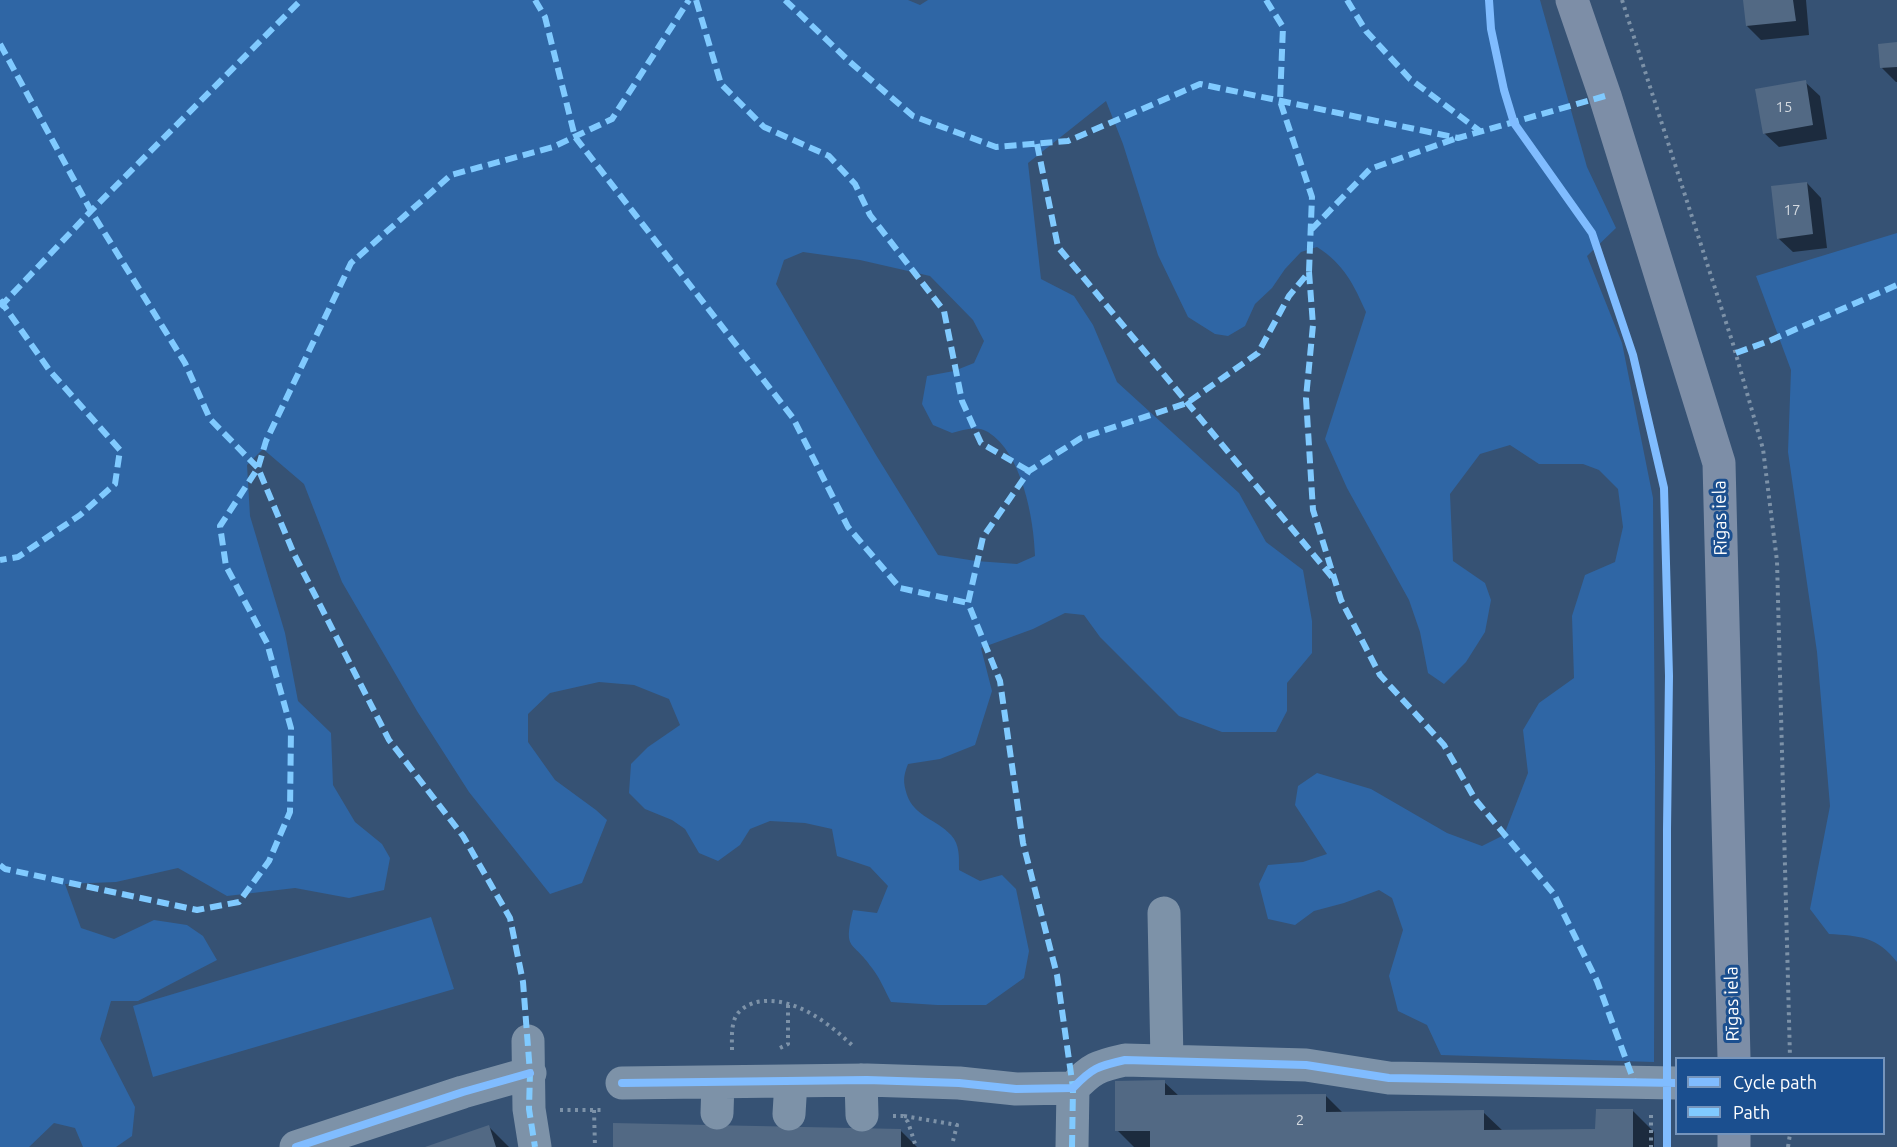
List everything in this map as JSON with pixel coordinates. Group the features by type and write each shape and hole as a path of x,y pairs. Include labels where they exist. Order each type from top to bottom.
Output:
{"main road":[{"name":"Rīgas iela","path":"1572,0 1605,96 1719,463 1734,1057"}],"street":[{"path":"1164,913 1167,1061"},
{"path":"296,1147 463,1092 529,1057 529,1109 535,1147"},
{"path":"1072,1147 1073,1088 1099,1065 1125,1060 1306,1065 1389,1078 1675,1083"},
{"path":"639,1093 723,1092 790,1081 864,1080 959,1083 1016,1089 1073,1088"},
{"path":"862,1115 864,1080"},
{"path":"789,1114 790,1081"}],"path":[{"path":"723,1092 736,1015 750,1004 767,1000 788,1003 815,1016 845,1039 864,1057 864,1080"},
{"path":"778,1049 788,1044 788,1003"},
{"path":"732,1045 740,1048"},
{"path":"594,1110 595,1147"},
{"path":"903,1116 957,1125 953,1141"}],"shaded area":[{"path":"0,0 908,0 920,5 928,0 1540,0 1587,167 1616,228 1587,256 1622,343 1653,498 1654,1062 1441,1055 1427,1025 1398,1011 1389,976 1403,930 1392,898 1379,890 1314,911 1295,925 1268,919 1259,884 1268,865 1303,862 1327,854 1295,805 1298,786 1317,773 1371,789 1447,833 1482,846 1504,835 1528,773 1523,730 1539,703 1574,678 1572,616 1585,575 1615,562 1623,527 1618,489 1599,470 1583,464 1539,464 1510,445 1480,454 1450,494 1453,561 1485,583 1491,600 1485,632 1466,662 1444,684 1428,673 1420,632 1409,600 1347,488 1325,439 1366,312 1352,284 1341,268 1317,247 1301,252 1272,288 1255,304 1245,326 1228,336 1215,334 1188,317 1158,255 1123,144 1106,101 1028,163 1041,279 1074,296 1093,325 1117,382 1239,493 1266,542 1303,570 1312,621 1312,653 1287,683 1287,711 1276,732 1222,732 1179,716 1100,637 1084,615 1065,613 1033,629 981,648 992,691 975,745 940,759 908,764 904,783 907,795 915,808 954,839 958,851 959,870 980,881 1002,875 1016,889 1029,951 1024,978 986,1005 891,1002 875,972 849,939 853,910 877,913 888,886 870,867 837,856 832,829 805,823 770,821 750,829 740,845 718,861 699,853 685,829 672,820 645,809 629,793 631,764 648,747 680,725 669,699 634,685 599,682 550,693 528,714 528,742 555,780 607,820 582,883 550,894 469,792 417,711 342,582 304,484 263,449 247,465 250,516 285,633 298,701 331,733 333,785 355,822 382,844 390,858 384,890 349,898 295,888 227,896 178,868 116,882 65,884 81,928 114,939 154,920 187,925 203,936 217,960 138,1001 111,1001 100,1039 135,1107 132,1136 116,1147 83,1147 75,1128 54,1123 29,1147 0,1147","holes":["803,252 860,260 930,276 973,320 984,341 974,363 954,371 927,376 922,404 933,425 952,433 970,429 984,430 1000,442 1010,455 1018,471 1029,506 1035,556 1017,564 938,555 876,455 776,284 784,260"]},
{"path":"1897,233 1897,962 1890,953 1875,942 1858,937 1829,934 1810,909 1830,806 1817,652 1788,452 1791,370 1756,276"},
{"path":"431,917 454,989 153,1077 133,1006"}],"building":[{"path":"1743,0 1793,0 1796,21 1746,26"},
{"path":"1897,42 1897,67 1880,68 1878,44"},
{"path":"1806,80 1813,125 1763,134 1755,89"},
{"path":"1807,182 1813,234 1777,239 1771,186"},
{"path":"1165,1080 1165,1095 1326,1094 1326,1112 1484,1110 1484,1130 1595,1129 1596,1109 1633,1109 1633,1147 1150,1147 1150,1131 1115,1131 1115,1081"},
{"path":"613,1123 901,1129 901,1147 613,1147"},
{"path":"489,1125 496,1147 425,1147"}],"marked path":[{"path":"0,307 91,211 301,0"},
{"path":"535,0 545,17 575,137 793,418 848,527 900,588 968,603"},
{"path":"0,865 5,869 197,910 239,902 269,861 290,812 291,728 267,643 226,566 220,526 258,468 266,441 351,263 451,175 553,147 612,119 689,0"},
{"path":"696,0 721,84 764,127 829,156 855,184 870,215 944,311 962,401 981,443 1029,471"},
{"path":"785,0 850,62 913,116 996,147 1068,141 1200,84 1458,138 1605,96"},
{"path":"1072,1147 1073,1088 1057,975 1023,843 1000,681 968,603 983,537 1029,471 1081,438 1187,403 1258,353 1289,296 1309,272 1312,197 1280,101 1283,27 1266,0"},
{"path":"1347,0 1366,31 1410,79 1481,132"},
{"path":"0,44 91,211 185,363 210,419 258,468 294,554 389,740 463,836 510,918 523,982 530,1073 529,1109 535,1147"},
{"path":"1311,230 1370,169 1457,138"},
{"path":"1037,144 1058,247 1332,577"},
{"path":"1309,272 1313,325 1306,398 1313,510 1341,600 1380,675 1444,745 1475,799 1554,894 1597,981 1635,1084"},
{"path":"1736,353 1897,285"},
{"path":"0,300 50,371 120,450 115,484 80,515 18,557 0,560"}],"cycle path":[{"path":"1489,0 1491,29 1504,90 1514,123 1592,233 1633,355 1664,488 1669,676 1667,1147"},
{"path":"622,1083 867,1080 959,1083 1016,1089 1073,1088 1096,1069 1125,1060 1306,1065 1389,1078 1675,1083"},
{"path":"296,1147 463,1092 530,1073"}]}
